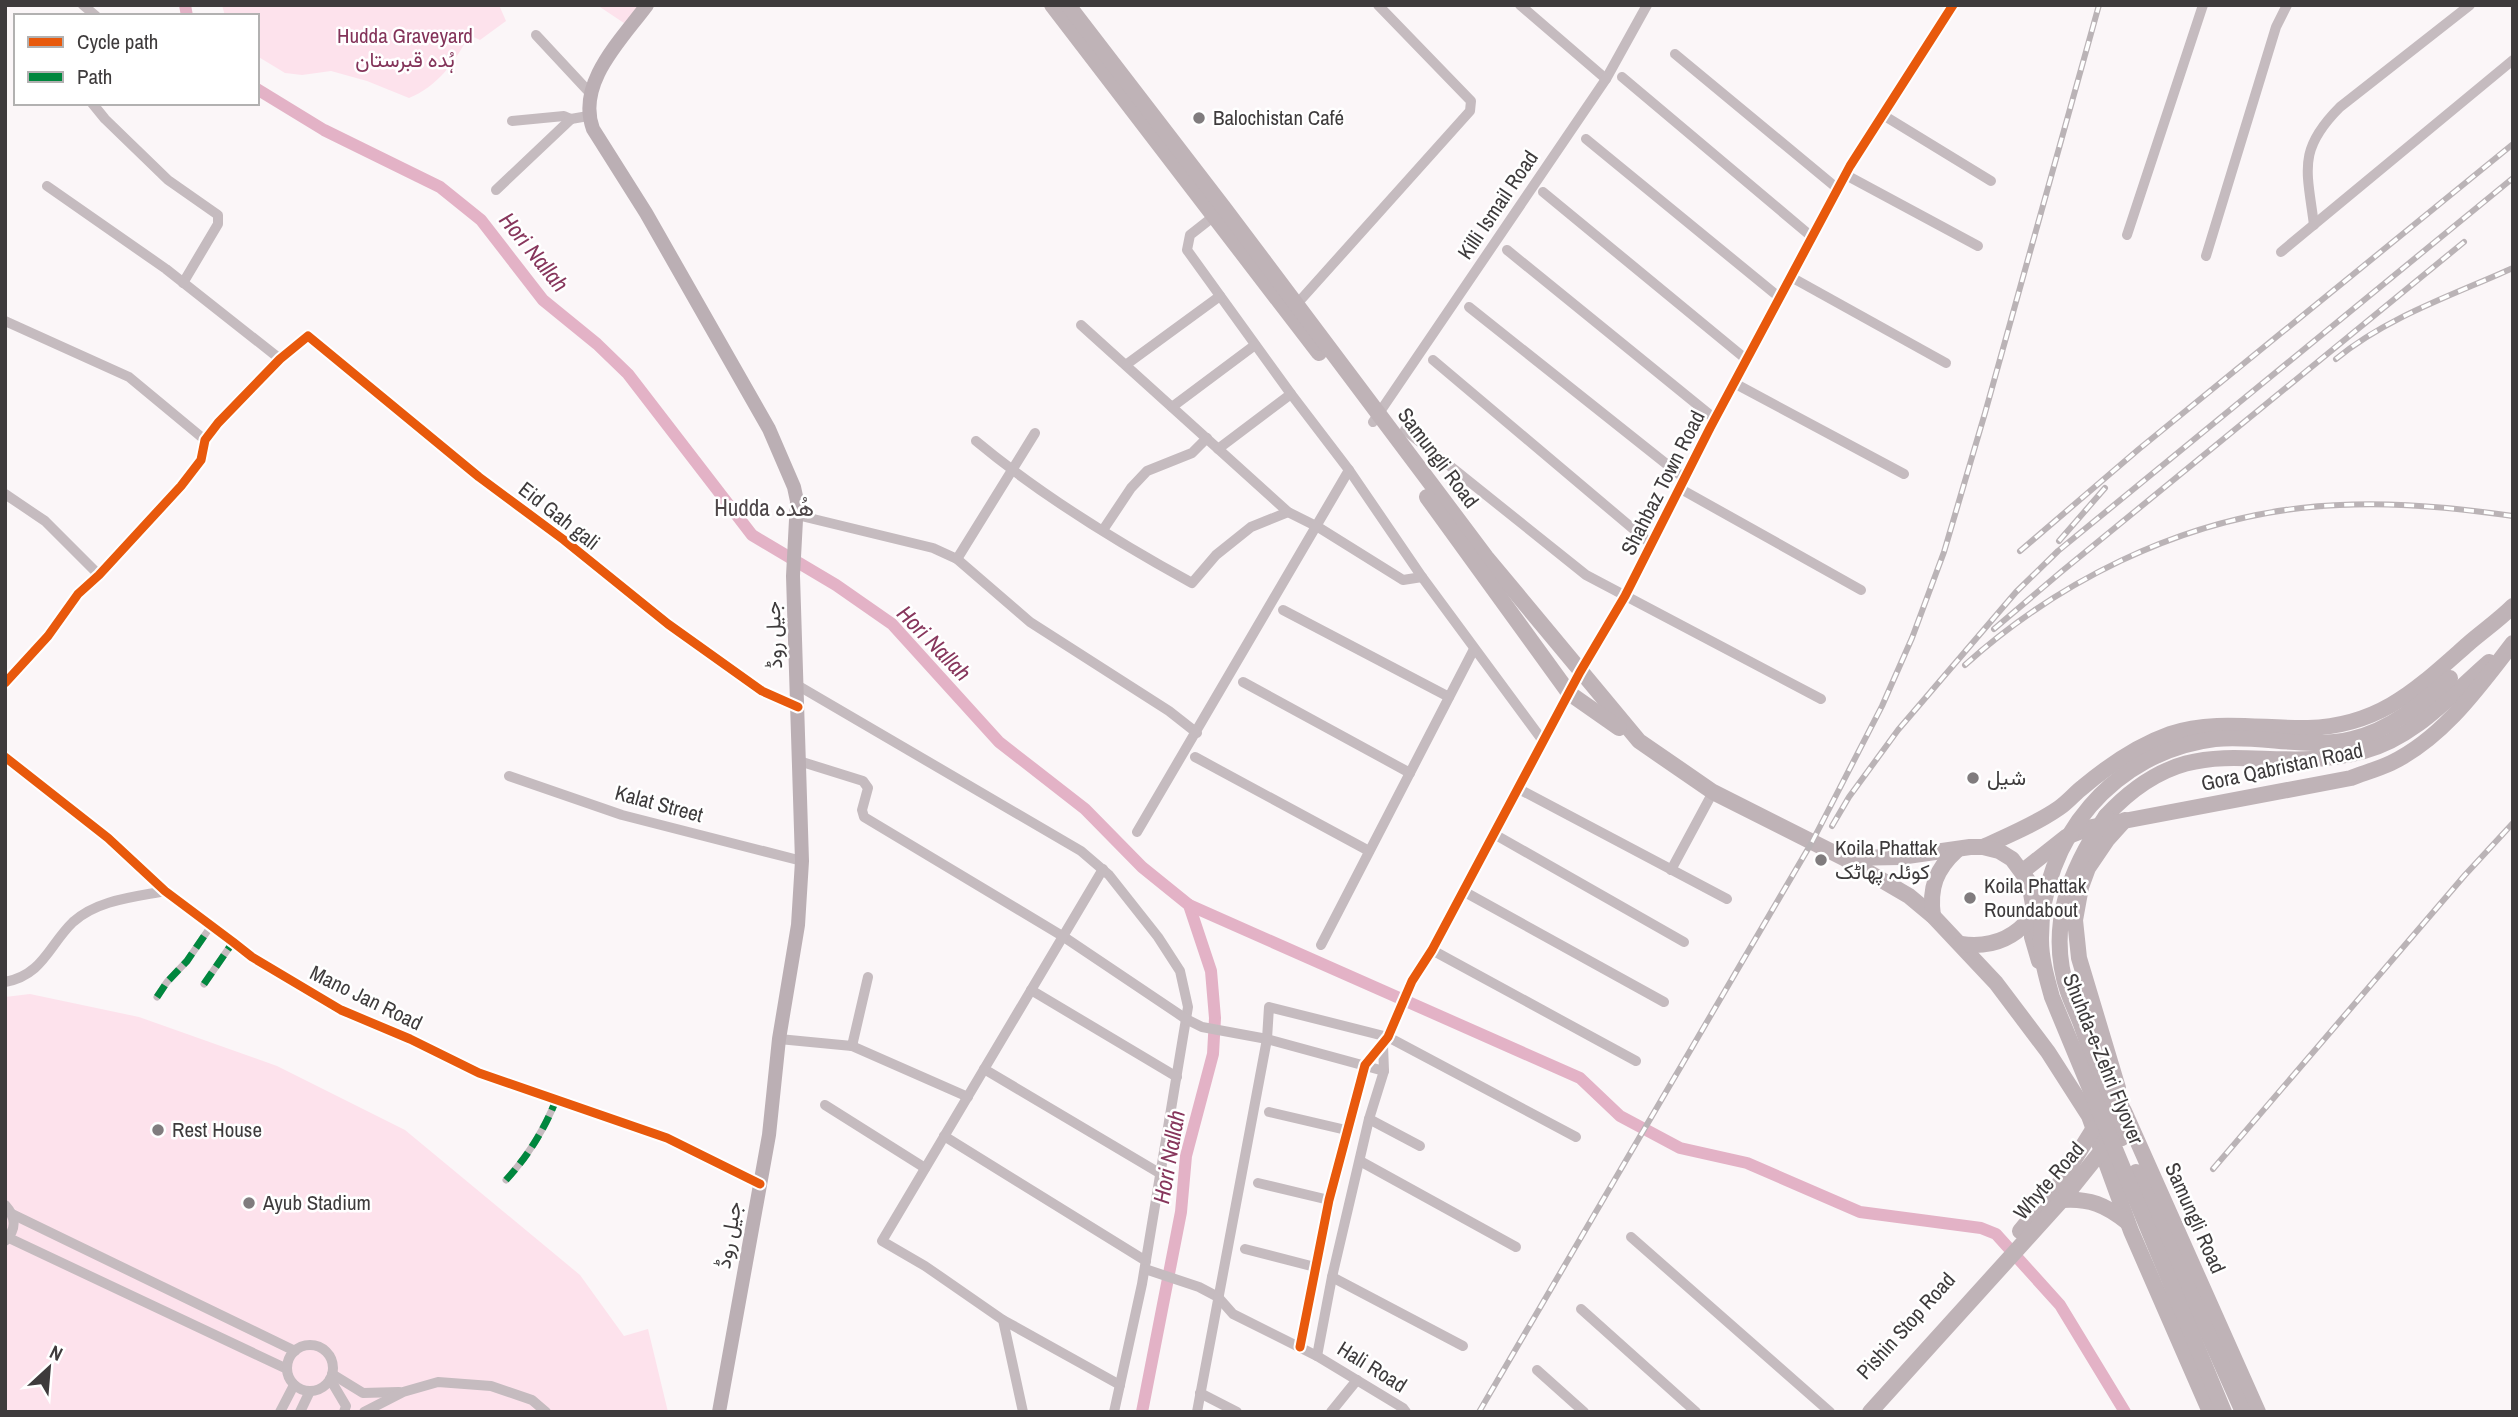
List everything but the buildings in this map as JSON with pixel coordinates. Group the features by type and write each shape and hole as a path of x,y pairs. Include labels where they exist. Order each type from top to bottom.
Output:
{"main road":[{"path":"588,116 590,93 610,53 648,5"},
{"name":"Samungli Road","path":"1052,5 1218,212 1486,558 1639,741 1713,792 1844,858 1909,896 1933,916 1996,983 2048,1052 2094,1128 2129,1224 2210,1412"},
{"name":"Samungli Road","path":"1068,5 1218,212 1296,305 1376,418"},
{"name":"جیل روڈ","path":"588,116 593,129 646,213 769,429 794,487 797,515 793,576 802,861 798,925 779,1039 769,1136 719,1412"},
{"path":"1376,418 1569,693 1639,741"},
{"name":"Gora Qabristan Road","path":"1983,847 2054,811 2108,768 2143,746 2170,734 2197,728 2232,726 2308,728 2343,725 2382,712 2431,677 2513,606"},
{"name":"Shuhda-e-Zehri Flyover","path":"2243,1412 2122,1139 2067,990 2060,953 2061,916 2070,880 2086,846 2106,816 2125,796 2160,772 2211,758 2330,758 2363,752 2411,729 2456,682 2496,623"},
{"name":"Gora Qabristan Road","path":"2023,871 2066,837 2092,827 2351,778 2391,763 2428,739 2469,700 2513,642"},
{"name":"Shuhda-e-Zehri Flyover","path":"2224,1412 2052,997 2041,941 2043,915 2053,870 2076,823 2104,790 2121,775 2167,749 2218,738 2299,742 2350,740 2381,729 2399,719 2513,642"},
{"path":"2124,820 2106,840 2088,868 2081,887 2075,920 2079,958 2124,1111"},
{"path":"1983,847 1999,851 2012,859 2023,871"},
{"name":"Samungli Road","path":"1844,858 1900,857 1983,847"},
{"path":"1933,916 1932,886 1946,860 1957,850"},
{"name":"Samungli Road","path":"2023,871 2032,893 2032,937 2044,974 2124,1111 2258,1412"},
{"path":"1961,944 1988,945 2001,942 2023,927 2031,917"},
{"name":"Whyte Road","path":"1991,1271 2016,1250 2104,1151 2124,1111"},
{"name":"Whyte Road","path":"1991,1271 2059,1184 2094,1128"},
{"path":"2062,1200 2097,1202 2129,1224"},
{"name":"Pishin Stop Road","path":"1868,1411 1991,1271"}],"street":[{"path":"1296,305 1470,111 1471,101 1378,5"},
{"path":"1520,5 1606,79"},
{"name":"Killi Ismail Road","path":"1376,418 1606,79 1647,5"},
{"name":"Shahbaz Town Road","path":"1386,1041 1412,981 1432,950 1580,671 1625,596 1715,419 1838,188 1953,5"},
{"path":"2127,235 2203,5"},
{"path":"2206,256 2276,27 2287,5"},
{"path":"2314,225 2306,166 2309,150 2322,126 2340,107 2470,5"},
{"path":"536,35 590,93"},
{"path":"1675,54 1838,188"},
{"path":"2281,252 2513,60"},
{"path":"1622,77 1812,237"},
{"path":"94,105 168,180 218,215 218,224 183,283"},
{"path":"1883,115 1991,181"},
{"path":"512,121 588,116"},
{"path":"496,190 571,119"},
{"path":"1586,139 1780,298"},
{"path":"1846,175 1978,246"},
{"path":"5,682 48,636 78,594 181,486 201,460 205,440 218,422 280,359 183,283 47,186"},
{"path":"1543,192 1746,360"},
{"path":"1218,212 1190,235 1187,250 1543,741"},
{"path":"1507,250 1715,419"},
{"path":"1791,277 1946,363"},
{"path":"1127,364 1220,296"},
{"path":"1469,307 1682,483 1861,590"},
{"path":"5,321 129,377 205,440"},
{"path":"1082,325 1288,512 1318,527 1403,580 1422,577"},
{"name":"Eid Gah gali","path":"280,359 304,338 311,337 470,470 564,540 668,624 762,691 797,707"},
{"path":"1172,407 1255,345"},
{"path":"1433,360 1651,544"},
{"path":"1734,383 1905,474"},
{"path":"1219,449 1291,394"},
{"path":"1405,430 1586,575 1821,699"},
{"path":"957,559 1035,432"},
{"path":"1102,530 1131,488 1147,471 1192,453 1207,438"},
{"path":"976,442 1011,471 1102,530 1192,583 1216,555 1251,527 1288,512"},
{"path":"1137,832 1349,470"},
{"path":"5,494 45,521 99,575"},
{"path":"797,515 933,548 957,559 1030,622 1169,711 1197,733"},
{"path":"1283,610 1449,697"},
{"path":"1321,945 1474,649"},
{"path":"1243,682 1409,773"},
{"path":"797,685 1082,851 1103,870 1158,937 1180,971 1188,1007 1145,1265 1114,1412"},
{"name":"Mano Jan Road","path":"5,757 108,838 165,891 252,957 341,1010 410,1039 479,1073 667,1138 760,1184"},
{"path":"1195,757 1369,851"},
{"path":"799,761 863,781 868,788 862,810 864,817 1063,937 1186,1019 1202,1027 1267,1039 1384,1071"},
{"name":"Kalat Street","path":"509,776 622,815 802,861"},
{"path":"1517,788 1727,900"},
{"path":"1671,870 1713,792"},
{"path":"1494,834 1684,942"},
{"path":"1103,870 883,1241 925,1266 1003,1320 1120,1385"},
{"path":"5,982 15,981 37,968 74,922 107,902 165,891"},
{"path":"1463,891 1664,1002"},
{"path":"157,997 211,926"},
{"path":"204,984 233,942"},
{"path":"1432,950 1636,1061"},
{"path":"852,1046 868,977"},
{"path":"1031,990 1177,1077"},
{"path":"1197,1412 1267,1039 1269,1007 1386,1041 1576,1138"},
{"path":"779,1039 852,1046 968,1097"},
{"path":"1300,1347 1329,1200 1346,1130 1365,1065 1386,1041"},
{"path":"1317,1356 1332,1277 1369,1119 1384,1071 1386,1041"},
{"path":"984,1069 1161,1174"},
{"path":"506,1180 538,1137 556,1100"},
{"path":"825,1105 925,1168"},
{"path":"1269,1112 1346,1130"},
{"path":"1369,1119 1420,1146"},
{"name":"Hali Road","path":"944,1136 1156,1273 1218,1297 1233,1314 1317,1356 1406,1412"},
{"path":"1360,1161 1516,1247"},
{"path":"1258,1183 1329,1200"},
{"path":"9,1210 14,1226 7,1239 287,1369"},
{"path":"9,1210 295,1352"},
{"path":"1631,1237 1830,1412"},
{"path":"1245,1249 1315,1267"},
{"path":"1332,1277 1463,1346"},
{"path":"1581,1309 1696,1412"},
{"path":"1003,1320 1025,1411"},
{"path":"331,1376 322,1388 310,1391 294,1385 287,1369 291,1356 307,1346 320,1348 331,1359 331,1376 346,1406 344,1412"},
{"path":"1537,1370 1584,1412"},
{"path":"331,1376 363,1394 403,1392"},
{"path":"1331,1412 1357,1380"},
{"path":"364,1412 403,1392 438,1382 491,1386 532,1400 546,1412"},
{"path":"280,1412 294,1385"},
{"path":"300,1412 310,1391"},
{"path":"1200,1393 1237,1412"}],"green space":[{"name":"Hudda Graveyard ہُدہ قبرستان","path":"222,5 499,5 506,21 480,40 469,35 445,72 428,87 409,98 367,81 331,71 302,75 285,73 259,57 259,14 224,14"},
{"path":"597,5 647,5 630,27"},
{"name":"Ayub Stadium","path":"30,994 139,1017 277,1066 405,1130 580,1275 624,1336 648,1329 668,1412 5,1412 5,997"}],"waterway":[{"name":"Hori Nallah","path":"185,5 187,14"},
{"name":"Hori Nallah","path":"259,90 324,130 440,187 481,220 543,300 597,344 628,374 752,535 836,585 892,624 999,742 1085,809 1142,867 1189,905 1211,971 1215,1018 1213,1054 1186,1156 1181,1212 1142,1412"},
{"path":"1189,905 1580,1078 1620,1116 1680,1148 1747,1163 1860,1212 1981,1228 1996,1234 2060,1305 2125,1412"}],"railway":[{"path":"1479,1412 1812,842 1882,706 1912,638 1944,552 2099,5"},
{"path":"2020,551 2139,449 2513,144"},
{"path":"1832,826 1849,797 1898,730 2016,592 2058,551 2513,178"},
{"path":"1994,629 2464,242"},
{"path":"2336,359 2399,319 2513,268"},
{"path":"2059,541 2105,488"},
{"path":"1965,665 2039,607 2079,583 2164,542 2209,527 2255,515 2354,504 2434,507 2513,516"},
{"path":"2213,1169 2465,875 2513,823"}],"marked path":[{"path":"157,997 211,926"},
{"path":"204,984 233,942"},
{"path":"506,1180 535,1142 556,1100"}],"cycle path":[{"path":"1300,1347 1329,1200 1365,1065 1388,1037 1412,981 1432,950 1580,672 1625,596 1710,428 1850,166 1953,5"},
{"path":"5,683 48,636 78,594 181,486 201,460 205,440 218,423 280,359 308,336 479,477 564,540 668,624 762,691 798,707"},
{"path":"5,757 108,838 165,891 252,957 341,1010 410,1039 479,1073 667,1138 760,1184"}],"place":[{"name":"Balochistan Café","path":"1199,118"},
{"name":"شیل","path":"1973,778"},
{"name":"Koila Phattak کوئلہ پھاٹک","path":"1821,860"},
{"name":"Koila Phattak Roundabout","path":"1970,898"},
{"name":"Rest House","path":"158,1130"},
{"name":"Ayub Stadium","path":"249,1203"}],"district":[{"name":"Hudda ھُدہ","path":"764,508"}]}
